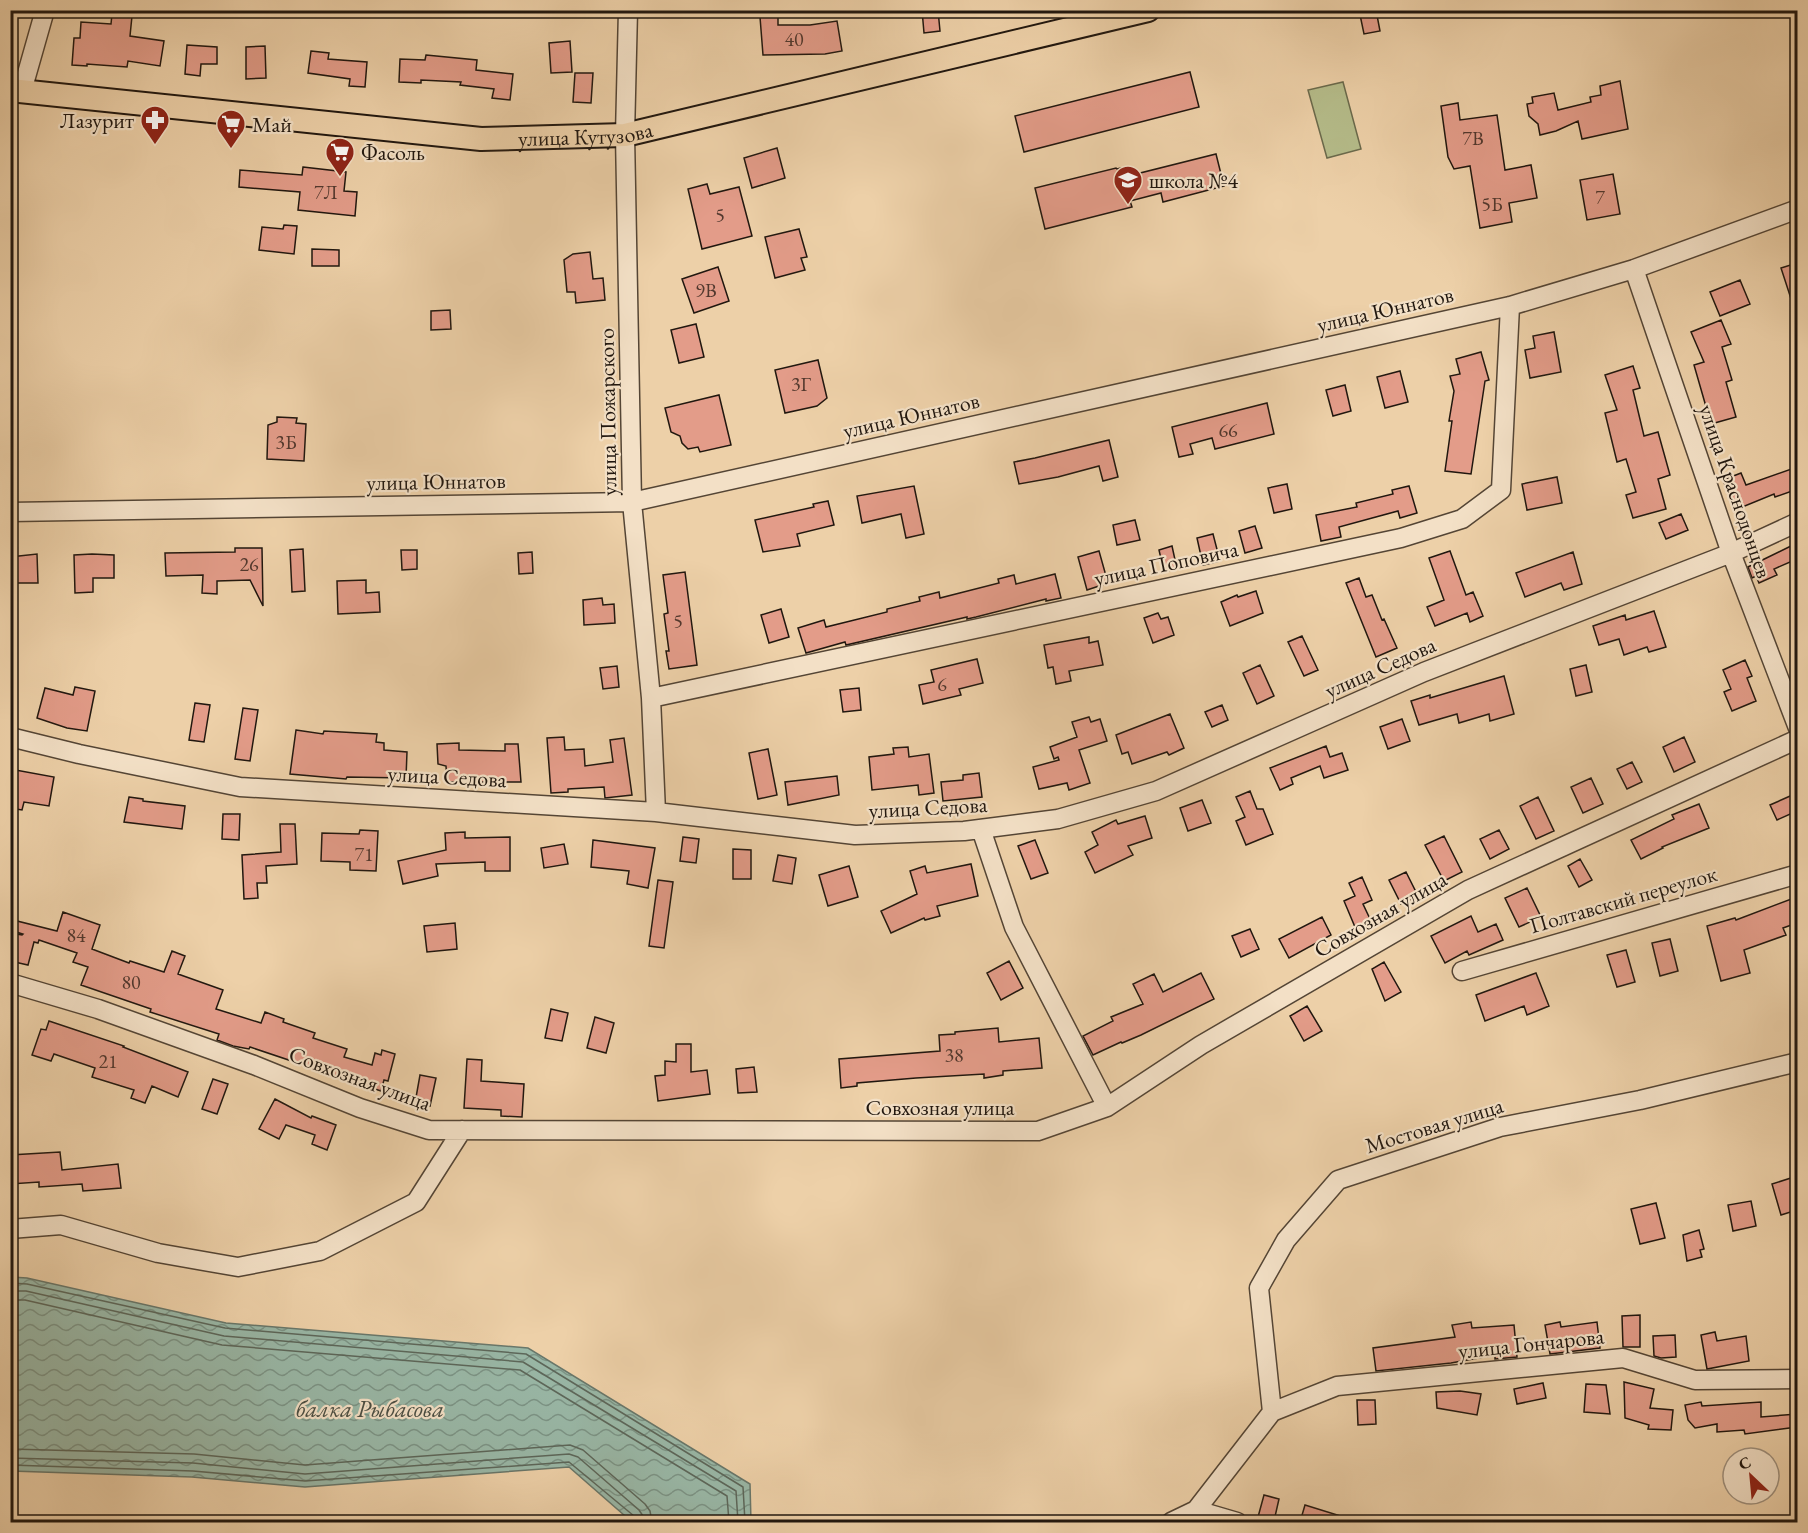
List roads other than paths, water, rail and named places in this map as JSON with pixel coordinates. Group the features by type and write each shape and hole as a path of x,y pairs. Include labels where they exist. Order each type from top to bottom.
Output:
{"main road":[{"name":"улица Кутузова","path":"16,91 481,139 625,135 1148,10"}],"street":[{"path":"16,91 45,10"},
{"name":"улица Пожарского","path":"628,10 625,135 632,502 651,698 656,812"},
{"name":"улица Юннатов","path":"10,512 632,502 1510,306 1634,269 1797,209"},
{"name":"улица Краснодонцев","path":"1634,269 1731,553 1797,728"},
{"name":"улица Поповича","path":"651,698 1401,537 1462,519 1502,490 1510,306"},
{"name":"улица Седова","path":"10,736 79,754 240,787 656,812 855,835 981,829 1058,819 1156,790 1424,672 1731,553 1797,522"},
{"name":"Совхозная улица","path":"10,982 98,1009 210,1049 360,1108 429,1130 1038,1131 1107,1107 1200,1045 1468,890 1797,739"},
{"path":"981,829 1014,927 1107,1107"},
{"name":"Полтавский переулок","path":"1462,971 1797,874"},
{"name":"Мостовая улица","path":"1272,1412 1259,1288 1286,1240 1338,1180 1500,1127 1640,1100 1797,1062"},
{"path":"10,1229 61,1225 158,1253 238,1267 320,1251 416,1202 462,1130"},
{"name":"улица Гончарова","path":"1272,1412 1337,1386 1623,1358 1695,1380 1797,1379"},
{"path":"1171,1522 1196,1510 1272,1412"},
{"path":"1196,1510 1237,1522"}],"water":[{"name":"балка Рыбасова","path":"11,1277 27,1278 226,1323 528,1348 750,1484 751,1522 632,1522 569,1467 305,1487 192,1477 11,1471"}],"place":[{"name":"Лазурит","path":"155,146"},
{"name":"Май","path":"231,150"},
{"name":"Фасоль","path":"340,178"},
{"name":"школа №4","path":"1128,206"}]}
